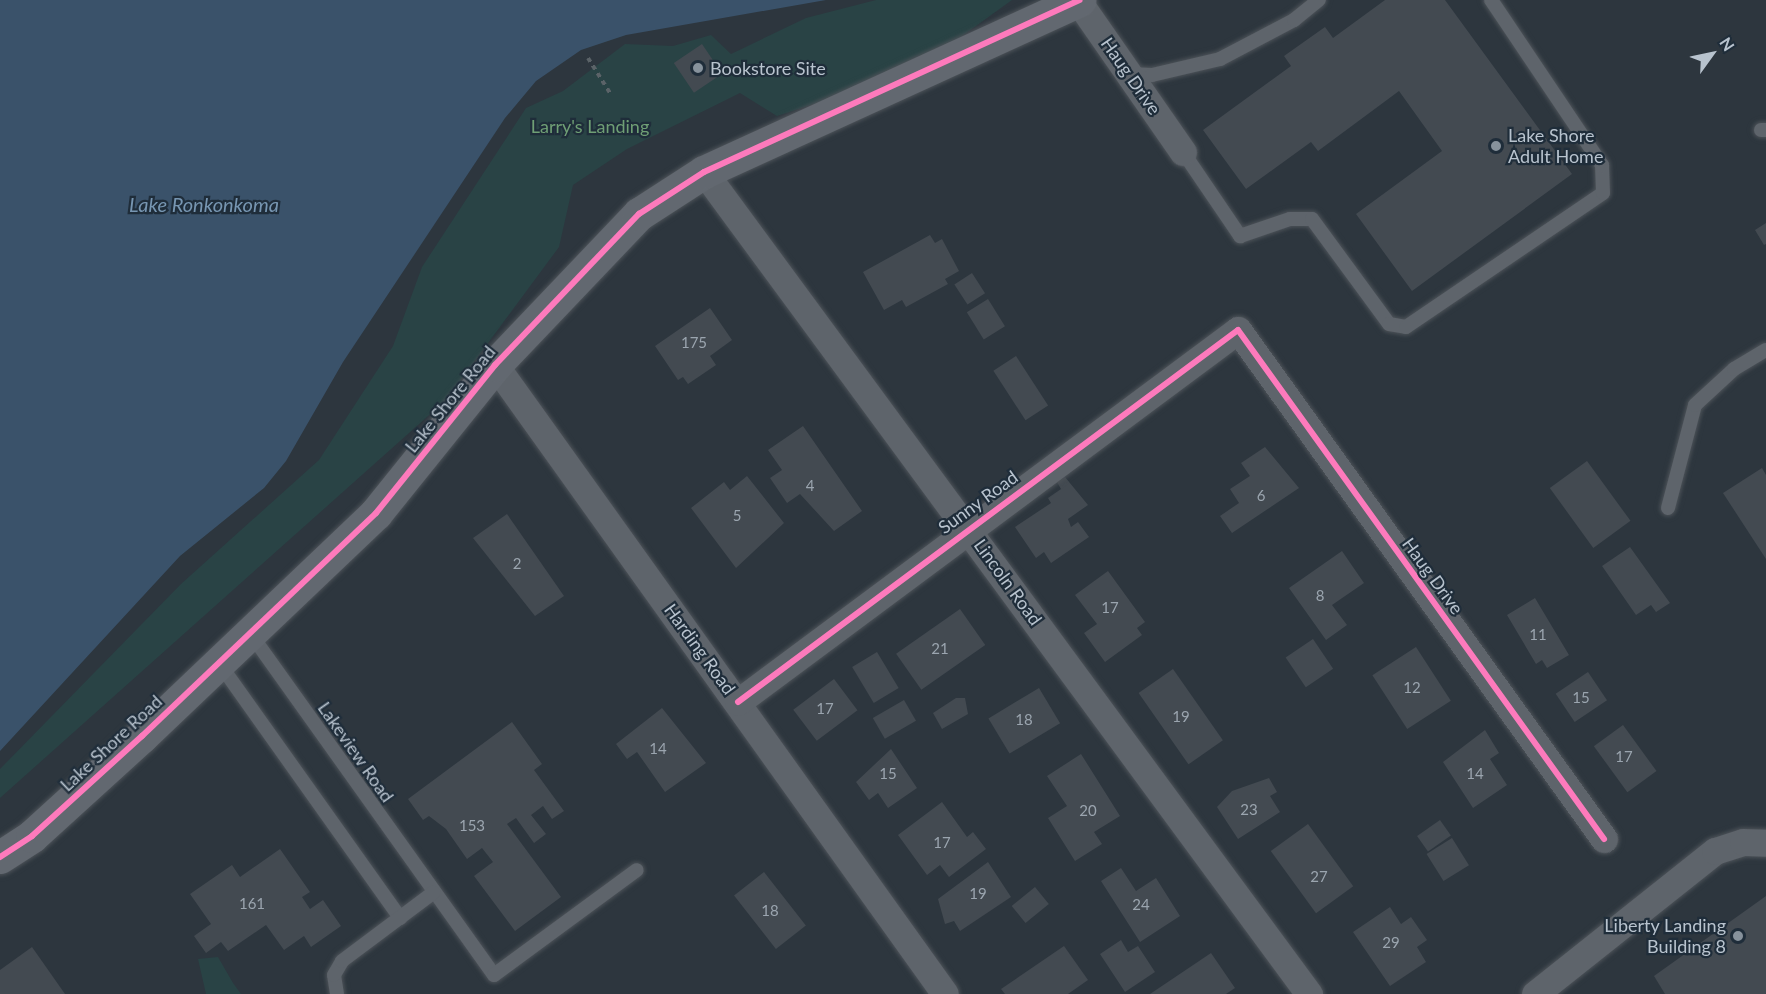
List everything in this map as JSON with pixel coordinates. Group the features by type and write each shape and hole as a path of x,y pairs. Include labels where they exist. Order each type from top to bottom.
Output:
{"street":[{"name":"Haug Drive","path":"1078,0 1183,152"},
{"name":"Lake Shore Road","path":"0,857 40,829 376,513 495,365 639,214 704,172 1078,0"},
{"name":"Lincoln Road","path":"704,172 968,527 1309,994"},
{"name":"Haug Drive","path":"1238,330 1604,839"},
{"name":"Sunny Road","path":"738,702 968,527 1238,330"},
{"name":"Harding Road","path":"495,365 945,994"},
{"path":"1535,994 1715,851 1743,842 1766,843"}],"lane":[{"path":"1131,74 1152,75 1220,59 1294,20 1319,0"},
{"path":"1183,152 1240,236 1290,219 1312,219 1389,324 1406,327 1604,193 1602,165 1491,0"},
{"path":"1668,508 1695,405 1734,369 1766,350"},
{"name":"Lakeview Road","path":"249,632 433,894 494,975 637,870"},
{"path":"218,662 400,918"},
{"path":"337,994 334,975 342,961 433,894"}],"path":[{"path":"588,58 610,93"}],"green space":[{"name":"Larry's Landing","path":"876,0 1012,0 951,44 851,92 777,116 740,93 627,149 573,185 559,247 446,400 0,798 0,769 181,584 319,460 393,346 422,267 526,108 563,91 625,44 673,46 711,35 731,54 806,18"},
{"path":"218,957 241,994 206,994 198,959"}],"water":[{"name":"Lake Ronkonkoma","path":"0,0 826,0 626,35 581,50 536,81 505,118 343,362 286,461 264,488 180,556 0,751"}],"building":[{"name":"Lake Shore Adult Home","path":"1385,0 1445,0 1572,174 1412,291 1356,214 1442,151 1399,91 1318,151 1311,142 1246,189 1203,130 1291,66 1284,56 1325,27 1333,38"},
{"name":"Bookstore Site","path":"702,44 722,74 694,93 674,63"},
{"path":"1766,223 1766,244 1764,245 1755,230"},
{"path":"930,235 935,243 942,239 959,271 945,279 948,284 906,307 902,300 884,310 863,272"},
{"path":"972,273 985,293 967,305 954,284"},
{"path":"988,299 1005,326 984,339 967,312"},
{"path":"710,308 732,340 710,356 716,365 688,384 683,377 678,380 655,346"},
{"path":"1016,356 1048,405 1025,420 993,371"},
{"path":"803,426 862,511 834,531 800,494 787,503 770,478 782,470 768,450"},
{"path":"1265,447 1299,488 1232,533 1220,516 1239,503 1230,489 1250,476 1241,463"},
{"path":"1587,461 1630,521 1593,548 1550,488"},
{"path":"1762,468 1766,475 1766,559 1723,493"},
{"path":"747,476 784,523 736,568 691,508 724,482 730,490"},
{"path":"1065,477 1088,505 1068,519 1071,527 1078,522 1089,537 1051,563 1044,552 1036,558 1015,527 1051,503 1048,498 1061,489 1057,482"},
{"path":"507,514 564,596 535,616 473,538"},
{"path":"1630,547 1670,603 1656,612 1651,605 1636,615 1602,566"},
{"path":"1342,551 1364,583 1332,605 1347,625 1326,640 1289,588"},
{"path":"1108,571 1145,622 1137,628 1142,635 1105,662 1084,633 1097,624 1075,595"},
{"path":"1535,598 1569,655 1547,668 1542,660 1536,664 1507,615"},
{"path":"960,609 985,645 921,690 896,654"},
{"path":"1313,639 1333,669 1306,687 1286,657"},
{"path":"1416,647 1451,701 1407,729 1372,675"},
{"path":"877,652 899,688 874,703 852,667"},
{"path":"1173,669 1223,740 1188,764 1139,693"},
{"path":"1588,672 1607,700 1575,722 1556,694"},
{"path":"834,679 857,710 817,741 793,710"},
{"path":"1039,688 1060,723 1010,754 988,718"},
{"path":"956,698 965,698 968,714 942,729 933,713"},
{"path":"904,700 916,721 885,739 873,718"},
{"path":"662,708 706,763 665,792 637,752 627,759 616,744"},
{"path":"512,722 542,764 534,770 564,811 552,819 543,806 531,815 546,834 534,843 516,818 507,824 561,897 515,931 474,876 493,862 482,848 467,859 446,829 429,816 423,820 408,799"},
{"path":"1623,725 1657,771 1627,792 1594,746"},
{"path":"1485,730 1499,753 1490,759 1507,785 1473,808 1443,762"},
{"path":"891,749 917,788 888,808 878,793 869,800 856,782"},
{"path":"1081,754 1120,816 1094,832 1102,844 1075,861 1048,818 1067,806 1047,776"},
{"path":"1269,778 1277,792 1270,796 1280,812 1238,839 1217,807 1232,791"},
{"path":"942,802 967,837 973,832 986,849 949,877 940,865 927,875 898,835"},
{"path":"1440,820 1451,836 1428,852 1417,836"},
{"path":"1308,824 1353,886 1316,913 1271,851"},
{"path":"1452,838 1469,865 1444,881 1427,854"},
{"path":"280,849 310,892 302,897 310,909 323,900 341,926 311,947 304,936 284,950 266,925 228,951 221,942 206,953 194,936 211,924 190,894 232,865 240,877"},
{"path":"988,862 1011,897 960,931 954,921 945,924 938,899"},
{"path":"1121,868 1136,891 1156,878 1180,916 1140,942 1101,881"},
{"path":"764,872 806,926 776,949 734,895"},
{"path":"1035,887 1049,904 1026,923 1012,906"},
{"name":"Liberty Landing Building 8","path":"1766,896 1766,994 1665,994 1654,976"},
{"path":"1390,907 1401,924 1411,917 1427,940 1417,947 1426,962 1390,986 1353,932"},
{"path":"1121,940 1128,952 1138,946 1155,972 1125,992 1100,954"},
{"path":"1064,946 1088,980 1068,994 1005,994 1001,989"},
{"path":"32,947 65,994 0,994 0,970"},
{"path":"1211,953 1235,988 1226,994 1150,994"}],"cycle path":[{"path":"0,857 32,836 142,736 376,513 495,365 639,214 704,172 1079,0"},
{"path":"738,702 1238,330 1604,839"}],"place":[{"name":"Bookstore Site","path":"698,68"},
{"name":"Lake Shore Adult Home","path":"1496,146"},
{"name":"Liberty Landing Building 8","path":"1738,936"}]}
